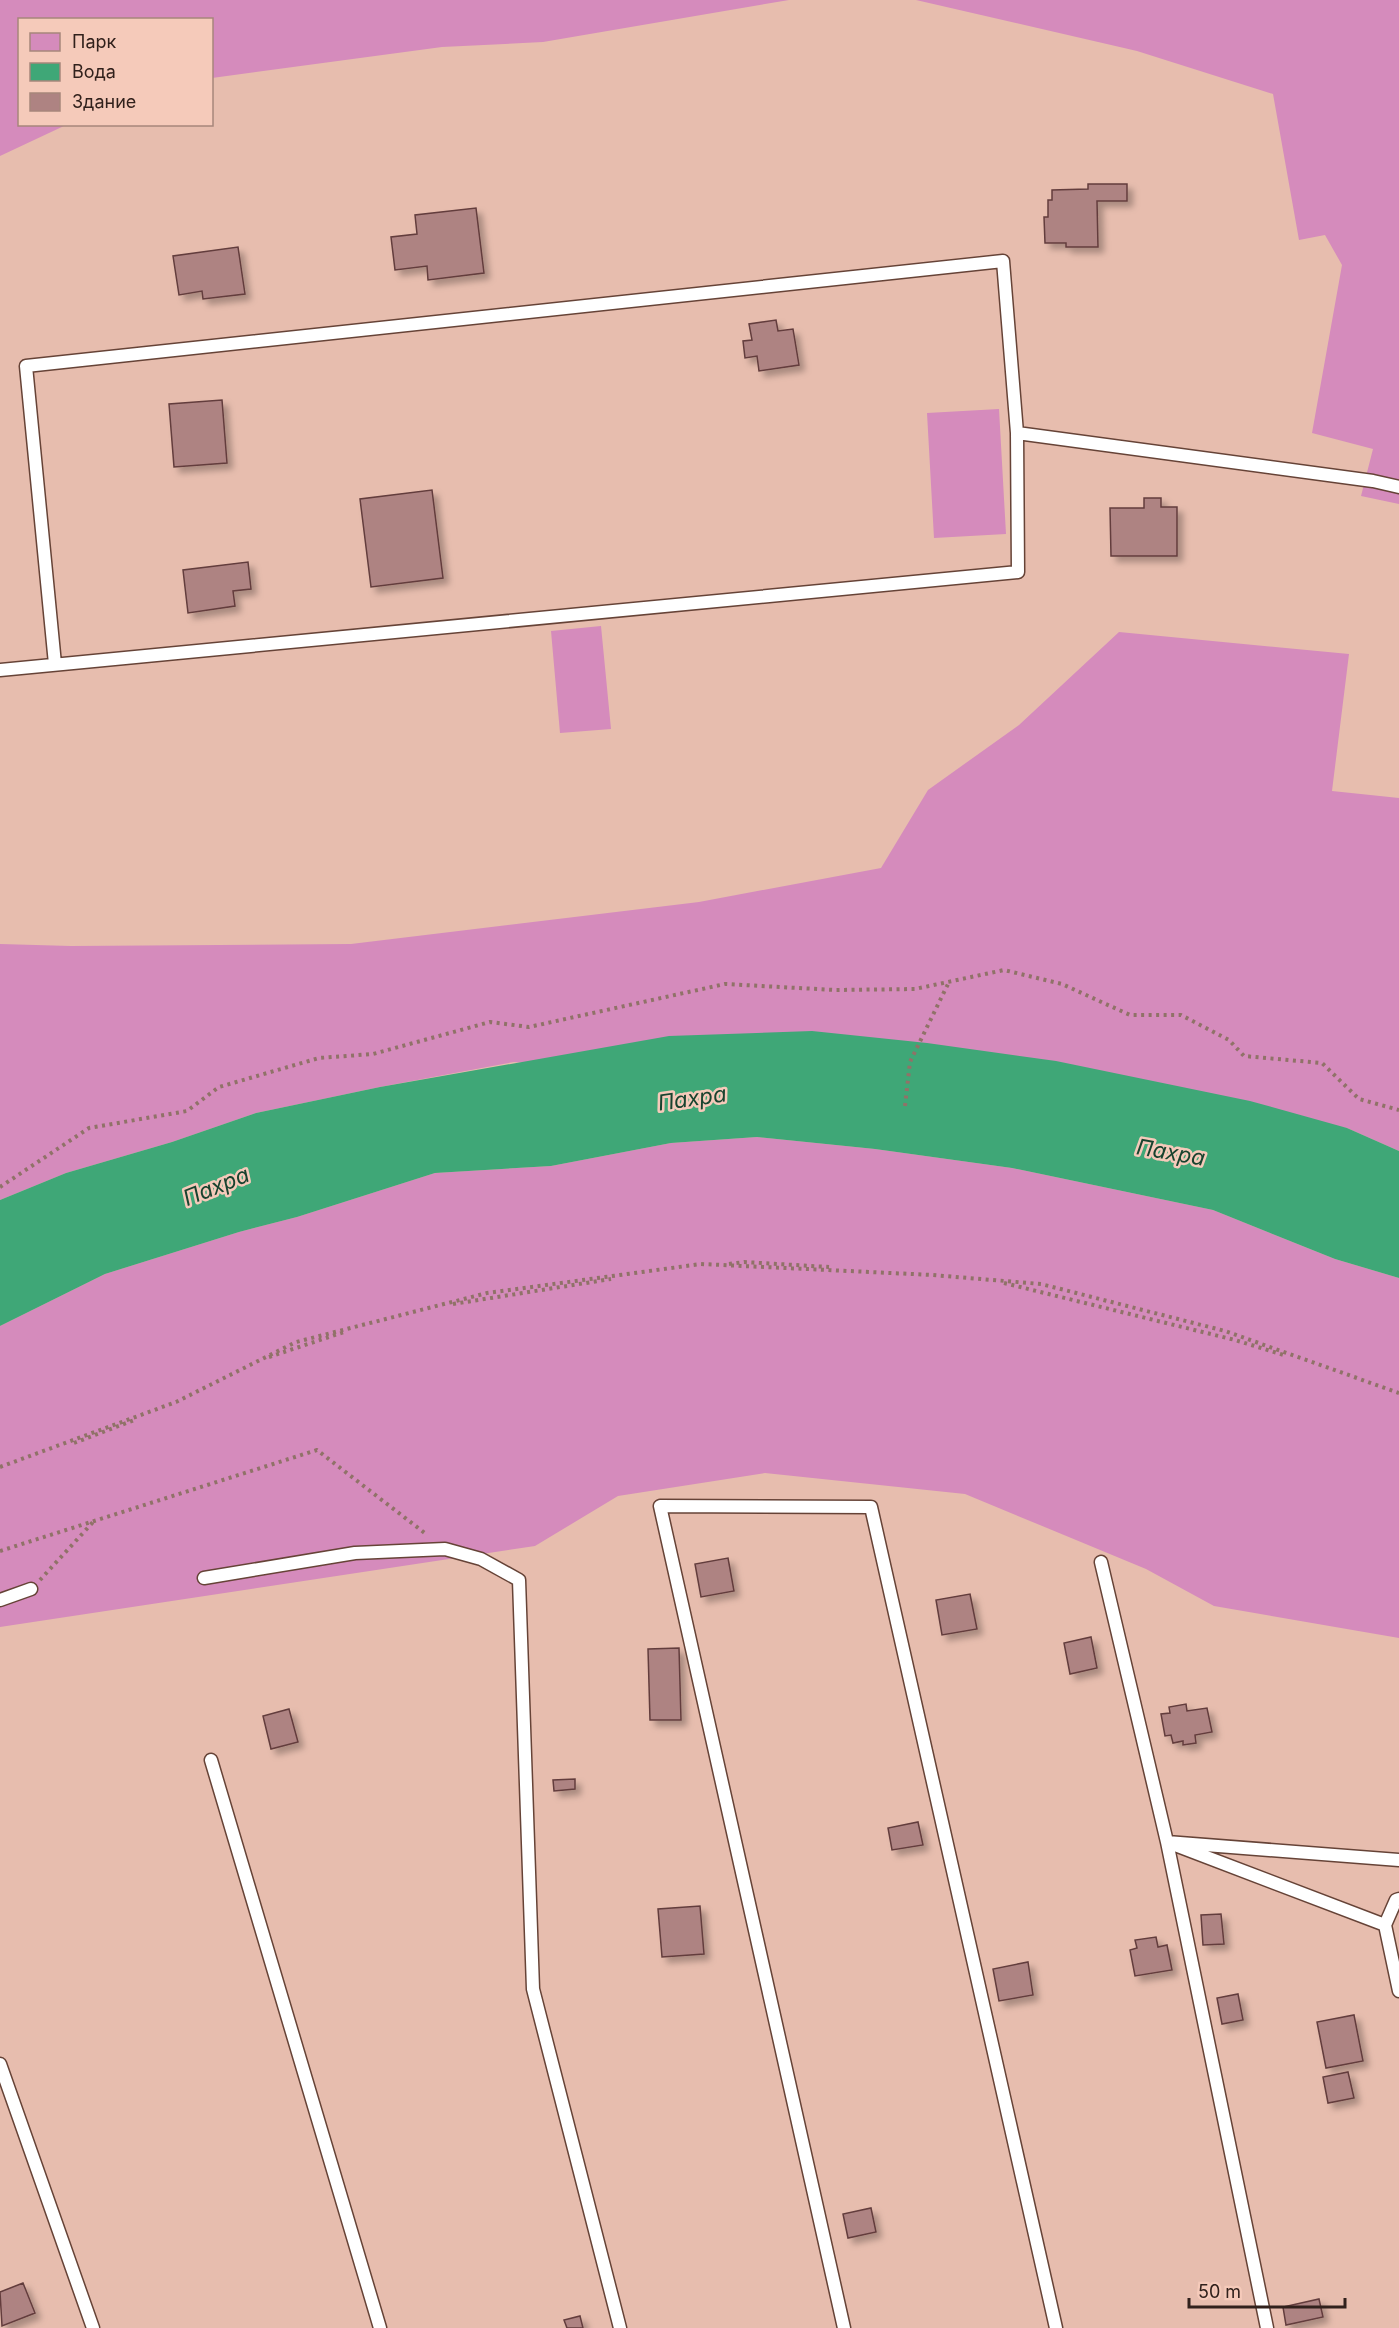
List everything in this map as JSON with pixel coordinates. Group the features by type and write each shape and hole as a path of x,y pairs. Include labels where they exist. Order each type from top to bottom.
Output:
{"lane":[{"path":"0,670 1018,572 1017,434 1003,261 26,366 55,664"},
{"path":"1017,434 1373,481 1399,487"},
{"path":"844,2328 660,1506 871,1507 1056,2328"},
{"path":"204,1578 355,1553 445,1549 481,1559 519,1580 532,1989 620,2328"},
{"path":"1101,1562 1167,1842 1268,2328"},
{"path":"0,1600 31,1589"},
{"path":"211,1760 380,2328"},
{"path":"1167,1842 1399,1860"},
{"path":"1167,1842 1384,1925"},
{"path":"1399,1899 1396,1900 1384,1925 1399,1991"},
{"path":"0,2064 93,2328"}],"path":[{"path":"0,1187 89,1128 187,1111 219,1087 319,1058 373,1054 490,1022 529,1027 725,984 835,990 915,989 1004,970 1062,984 1130,1015 1181,1014 1229,1040 1244,1056 1322,1063 1359,1099 1399,1110"},
{"path":"905,1106 910,1062 949,981"},
{"path":"0,1468 124,1425 244,1366 402,1312 640,1274 744,1262 983,1278 1235,1340 1358,1377 1399,1393"},
{"path":"0,1468 176,1402 296,1342 487,1293 701,1264 933,1275 1041,1284 1225,1331 1399,1393"},
{"path":"0,1551 317,1450 445,1549"},
{"path":"31,1589 94,1521"}],"green space":[{"path":"0,0 789,0 543,42 442,47 213,78 213,18 18,18 18,126 64,126 0,156"},
{"path":"916,0 1399,0 1399,504 1361,496 1373,449 1312,433 1342,265 1325,235 1299,240 1273,94 1137,51"},
{"path":"999,409 1006,534 934,538 927,413"},
{"path":"601,626 611,729 560,733 551,631"},
{"path":"1119,632 1349,654 1332,791 1399,798 1399,1151 1347,1128 514,1062 256,1113 172,1142 66,1173 0,1200 0,944 71,946 351,944 699,902 881,868 928,790 1019,725"},
{"path":"757,1137 875,1149 1012,1168 1213,1210 1335,1259 1399,1278 1399,1638 1214,1606 1146,1569 965,1494 765,1473 618,1496 535,1546 0,1627 0,1326 105,1274 435,1173 551,1166 671,1143"}],"water":[{"name":"Пахра","path":"812,1031 927,1043 1056,1061 1250,1101 1347,1128 1399,1151 1399,1278 1335,1259 1213,1210 1012,1168 875,1149 757,1137 671,1143 551,1166 435,1173 105,1274 0,1326 0,1200 66,1173 172,1142 256,1113 380,1087 669,1036"}],"building":[{"path":"1088,184 1127,184 1127,201 1097,201 1098,247 1066,247 1066,243 1045,243 1044,217 1048,217 1048,200 1052,200 1052,190 1088,189"},
{"path":"476,208 484,273 428,280 427,266 395,270 391,237 417,234 415,215"},
{"path":"238,247 245,294 203,299 202,291 179,295 173,256"},
{"path":"776,320 778,331 793,329 799,365 759,371 757,356 745,358 743,341 752,340 749,324"},
{"path":"222,400 227,463 174,467 169,404"},
{"path":"432,490 443,578 371,587 360,499"},
{"path":"1144,498 1161,498 1161,507 1177,507 1177,556 1111,556 1110,508 1144,508"},
{"path":"248,562 251,589 233,591 235,606 188,613 183,570"},
{"path":"728,1558 734,1591 701,1597 695,1564"},
{"path":"970,1594 977,1629 942,1635 936,1600"},
{"path":"1091,1637 1097,1668 1070,1674 1064,1643"},
{"path":"679,1648 681,1720 650,1720 648,1649"},
{"path":"1186,1704 1187,1711 1207,1708 1212,1732 1195,1735 1196,1743 1183,1745 1183,1741 1173,1743 1171,1735 1165,1736 1161,1714 1170,1713 1169,1707"},
{"path":"289,1709 298,1742 271,1749 263,1716"},
{"path":"575,1779 575,1789 554,1791 553,1780"},
{"path":"918,1822 923,1845 892,1850 888,1828"},
{"path":"700,1906 704,1954 662,1957 658,1909"},
{"path":"1221,1914 1224,1944 1203,1945 1201,1915"},
{"path":"1156,1937 1158,1947 1167,1945 1172,1970 1135,1976 1130,1950 1137,1948 1135,1940"},
{"path":"1028,1962 1033,1995 999,2001 993,1969"},
{"path":"1238,1994 1243,2020 1222,2024 1217,1998"},
{"path":"1354,2015 1363,2061 1326,2068 1317,2022"},
{"path":"1348,2072 1354,2098 1328,2103 1323,2077"},
{"path":"871,2208 876,2232 848,2238 843,2214"},
{"path":"23,2283 35,2313 2,2326 0,2292"},
{"path":"1319,2299 1323,2317 1286,2325 1283,2307"},
{"path":"580,2316 583,2328 567,2328 564,2320"}]}
